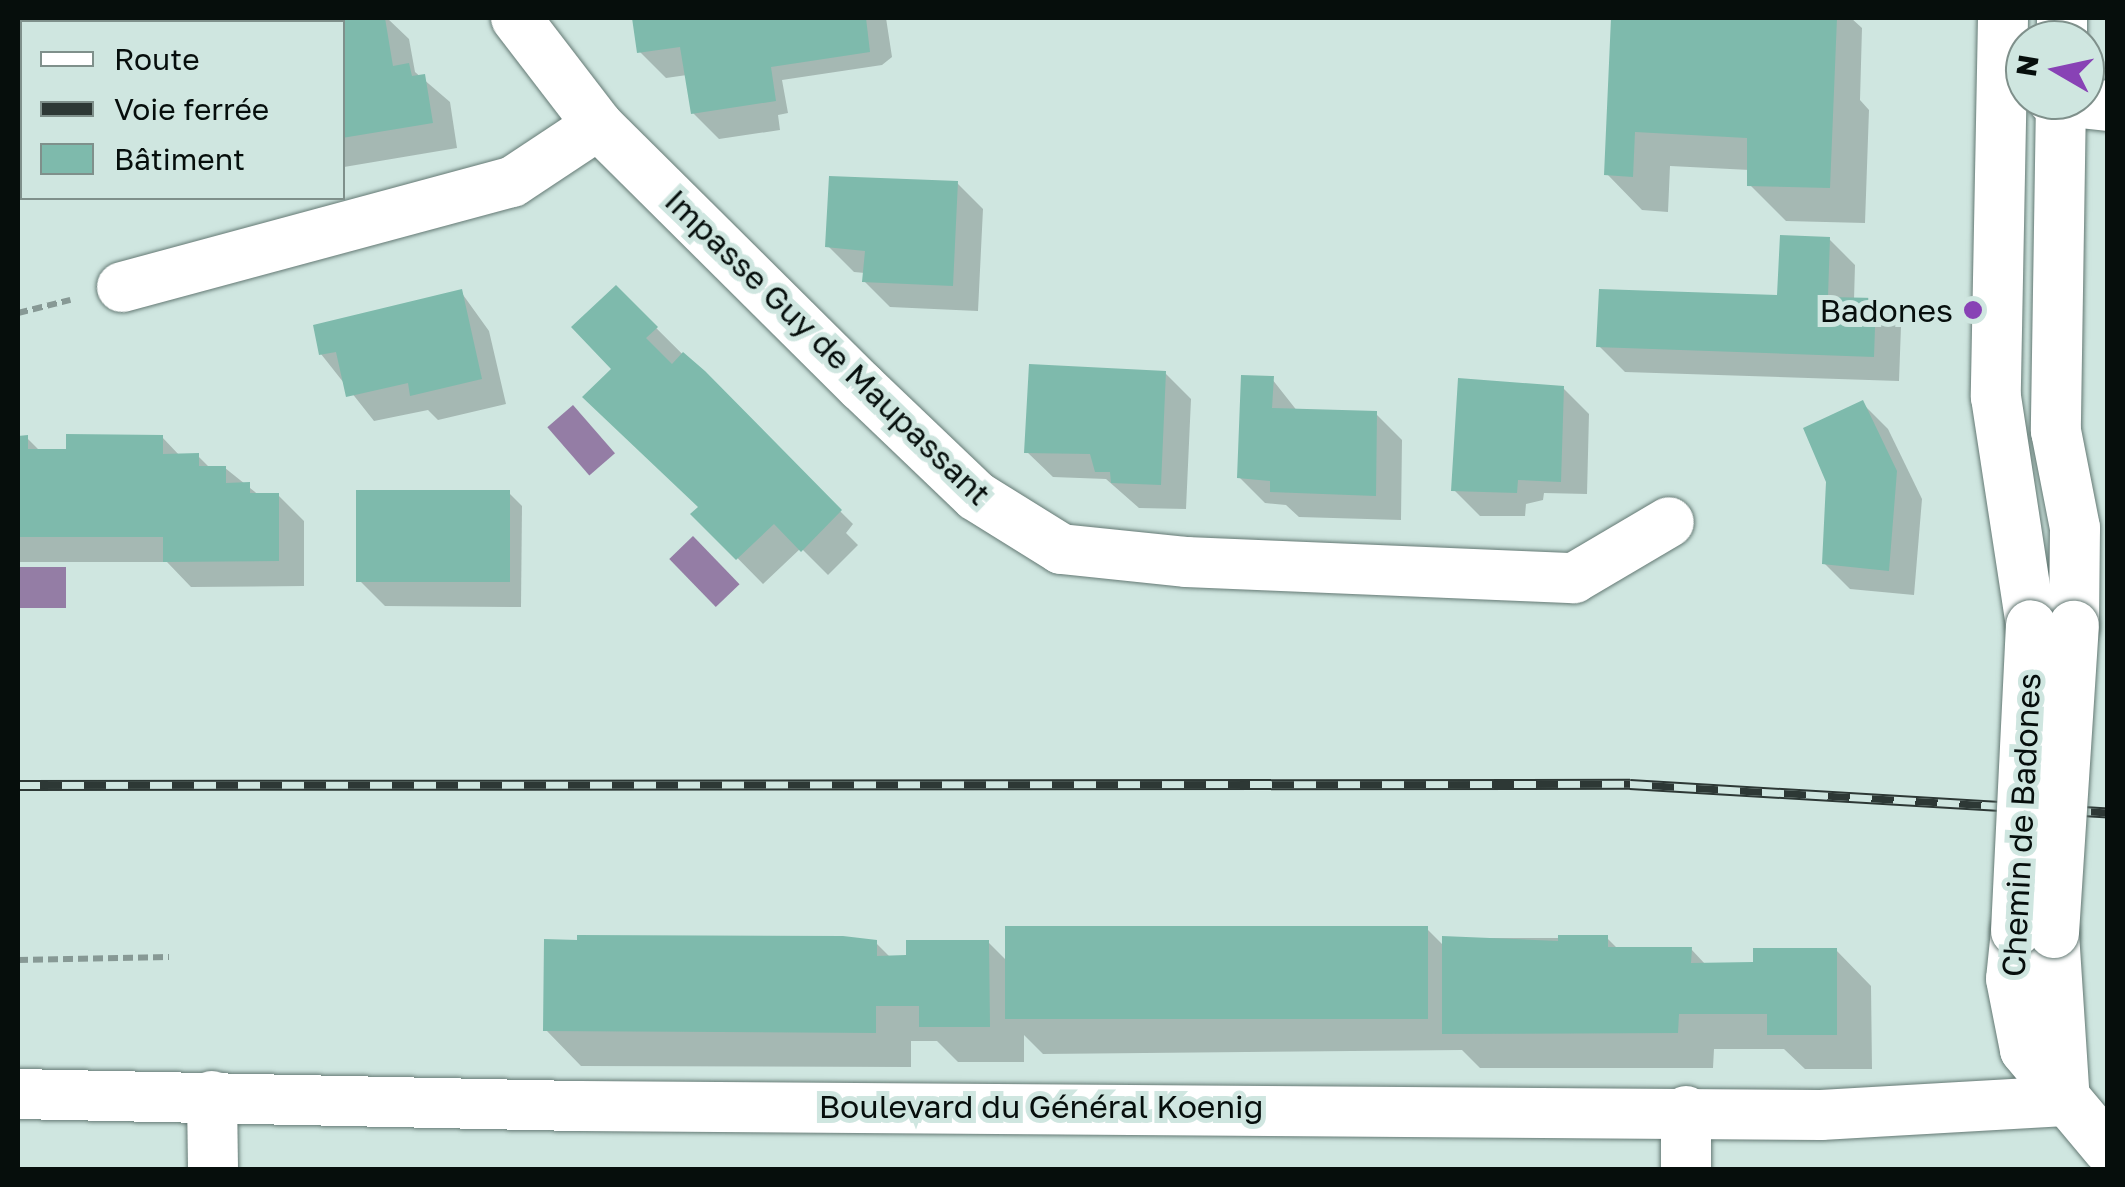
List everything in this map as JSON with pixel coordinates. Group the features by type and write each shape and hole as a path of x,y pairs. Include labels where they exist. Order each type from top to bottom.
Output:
{"street":[{"name":"Impasse Guy de Maupassant","path":"516,18 598,124 976,496 1061,549 1187,562 1574,578 1669,522"},
{"name":"Chemin de Badones","path":"2003,18 1996,397 2052,626"},
{"name":"Chemin de Badones","path":"2070,120 2055,391 2075,528 2052,626 2035,932 2011,980 2025,1050 2108,1149"},
{"path":"122,287 512,182 598,124"},
{"name":"Boulevard du Général Koenig","path":"18,1094 579,1106 1686,1111 1821,1115 2064,1101"},
{"path":"212,1096 213,1170"},
{"path":"1686,1111 1686,1170"}],"path":[{"path":"18,960 169,957"}],"shaded area":[{"path":"573,405 615,453 589,476 547,427"},
{"path":"693,536 740,584 716,607 669,559"},
{"path":"18,567 66,567 66,608 18,608"}],"building":[{"path":"385,18 393,66 409,63 412,76 425,74 433,123 345,138 344,20"},
{"path":"632,18 866,18 870,52 771,67 776,101 691,114 680,47 637,53"},
{"path":"1611,18 1837,18 1830,188 1747,186 1747,138 1635,132 1633,177 1604,175"},
{"path":"829,176 958,181 953,286 862,282 865,251 825,247"},
{"path":"1780,235 1830,237 1828,297 1876,298 1874,357 1596,347 1599,289 1777,295"},
{"path":"616,285 658,327 646,338 672,364 683,352 842,510 801,552 774,524 736,560 690,514 698,507 582,397 611,369 571,327"},
{"path":"462,289 482,379 410,396 408,383 346,397 336,352 319,355 313,325"},
{"path":"1029,364 1166,371 1161,485 1111,483 1110,472 1095,472 1090,454 1024,453"},
{"path":"1241,375 1274,376 1272,408 1377,411 1376,496 1270,492 1270,481 1237,478"},
{"path":"1458,378 1564,386 1561,482 1518,480 1517,493 1451,491"},
{"path":"1863,400 1897,471 1889,571 1822,564 1826,482 1803,428"},
{"path":"66,434 163,435 163,454 199,453 199,466 226,466 226,483 250,482 250,493 279,493 279,561 163,562 163,537 18,537 18,436 28,435 28,449 66,449"},
{"path":"356,490 510,490 510,582 356,582"},
{"path":"1005,926 1428,926 1428,1019 1005,1019"},
{"path":"577,935 843,936 877,940 877,956 906,955 906,940 989,940 990,1027 919,1027 919,1006 876,1006 876,1033 543,1031 544,939 577,940"},
{"path":"1558,935 1608,935 1608,947 1692,947 1691,963 1753,962 1753,948 1837,948 1837,1035 1767,1035 1767,1014 1679,1014 1678,1033 1442,1034 1442,936 1558,941"}],"railway":[{"path":"18,785 1630,784 2108,812"}],"place":[{"name":"Badones","path":"1973,310"}]}
